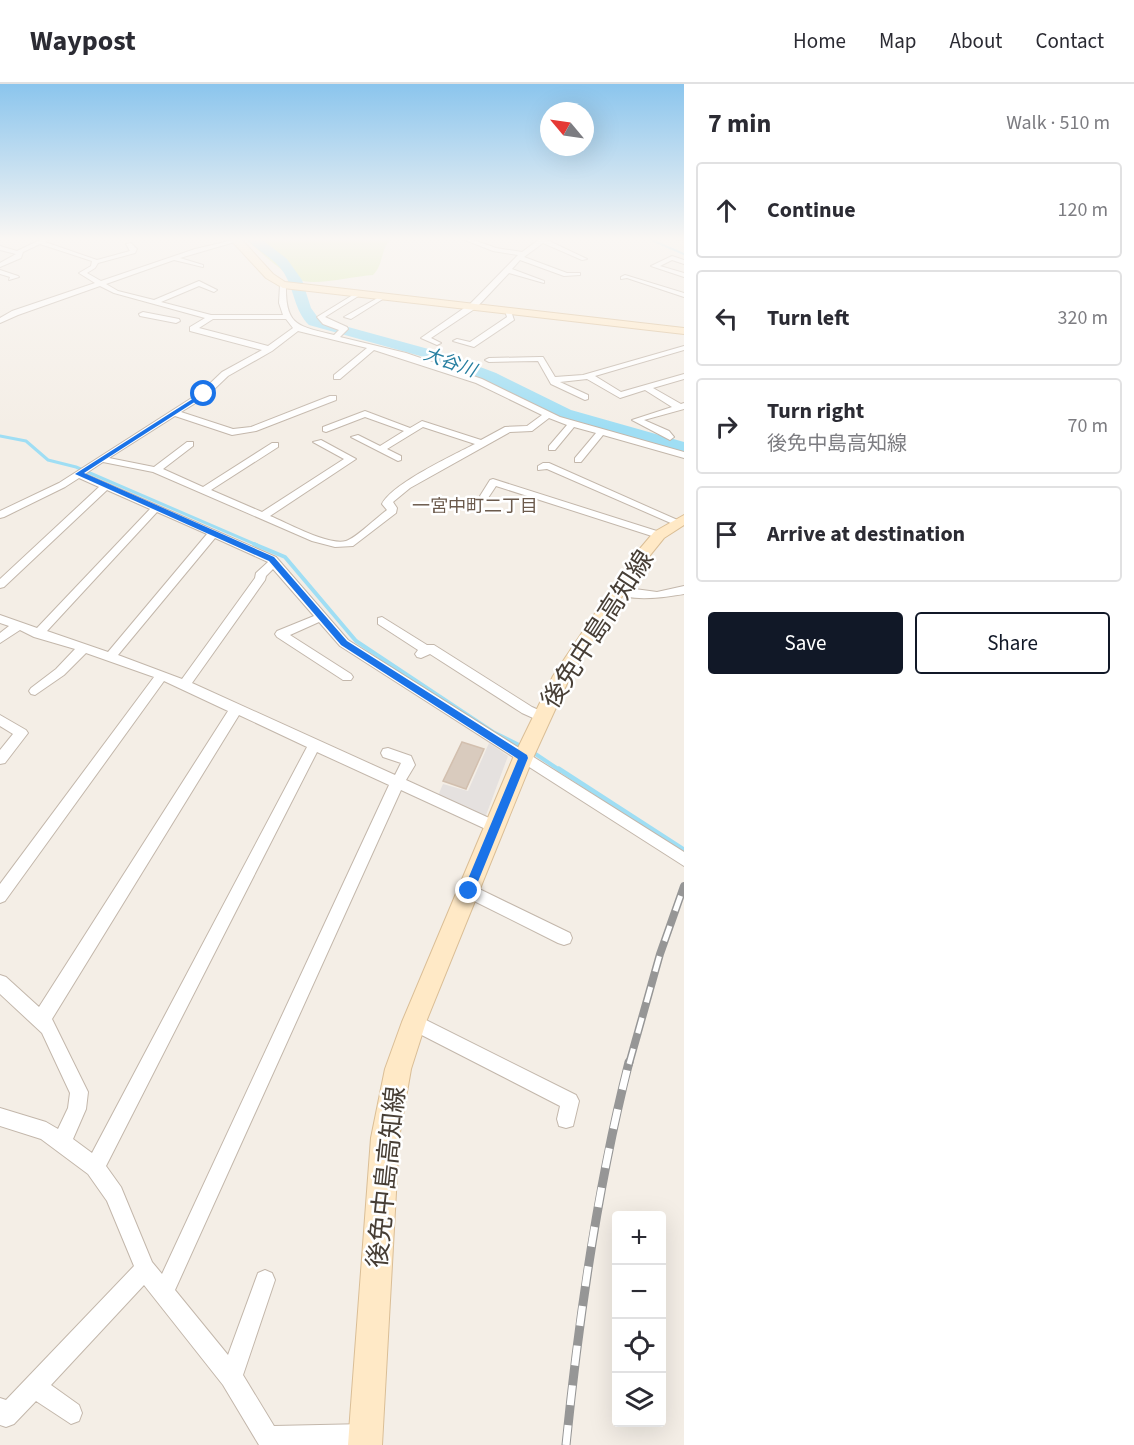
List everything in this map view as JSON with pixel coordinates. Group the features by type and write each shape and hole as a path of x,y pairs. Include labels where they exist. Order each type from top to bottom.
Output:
{"main road":[{"path":"428,302 684,331"},
{"name":"後免中島高知線","path":"365,1440 385,1138 398,1069 414,1022 526,752 562,676 620,591 637,561 659,535 680,521"}],"street":[{"path":"0,321 15,313 49,302"},
{"path":"150,302 211,316 286,317"},
{"path":"283,302 286,317 297,328 372,347 479,381 548,415 572,424 684,455"},
{"path":"335,338 344,329 326,322 321,317 346,302"},
{"path":"348,317 374,302"},
{"path":"437,343 424,338 477,302"},
{"path":"166,304 146,314 176,321"},
{"path":"457,341 471,345 511,318 507,310"},
{"path":"211,316 193,329 269,349"},
{"path":"0,515 63,485 204,394 225,374 269,349 297,328"},
{"path":"337,377 372,347"},
{"path":"553,380 588,376 684,348"},
{"path":"489,360 540,359 553,380 585,397"},
{"path":"588,376 620,395 684,376"},
{"path":"646,387 682,406"},
{"path":"175,413 232,432 253,429 333,398"},
{"path":"670,437 636,420 682,406"},
{"path":"326,429 365,414 411,431"},
{"path":"101,459 137,464 156,470 316,539 335,544 349,544 392,511 387,504 389,500 407,486 508,429 529,429 548,415"},
{"path":"381,449 422,424 482,443"},
{"path":"552,448 572,424"},
{"path":"578,460 601,432"},
{"path":"355,436 398,458"},
{"path":"263,516 351,459 318,442"},
{"path":"156,470 190,444"},
{"path":"204,490 275,445"},
{"path":"541,468 546,465 680,521"},
{"path":"82,471 107,485 272,559 344,643 362,656 526,752 684,860"},
{"path":"485,496 493,482 659,535"},
{"path":"0,585 107,485"},
{"path":"38,634 157,507"},
{"path":"110,657 214,533"},
{"path":"184,685 239,610 261,578 260,575 274,563"},
{"path":"620,591 657,596 683,591"},
{"path":"321,616 281,634 347,677"},
{"path":"0,620 162,675 495,827"},
{"path":"382,621 424,652 430,648 527,710 542,717"},
{"path":"0,639 16,627"},
{"path":"34,691 60,672 84,648"},
{"path":"0,896 162,675"},
{"path":"41,1020 236,709"},
{"path":"0,720 21,733 0,759"},
{"path":"95,1167 314,745"},
{"path":"164,1292 408,765 406,760 388,753"},
{"path":"469,891 564,938"},
{"path":"0,983 48,1028 79,1092 77,1109 62,1142"},
{"path":"414,1022 570,1101 567,1119"},
{"path":"0,1117 46,1131 95,1167 114,1194 145,1269 231,1377 268,1442 365,1440"},
{"path":"0,1409 6,1416 145,1269"},
{"path":"231,1377 265,1280"},
{"path":"37,1384 44,1394 71,1413"}],"shaded area":[{"path":"489,743 508,756 485,818 437,798 443,784 468,791"}],"building":[{"path":"462,742 484,749 466,789 443,781"}],"waterway":[{"name":"大谷川","path":"302,302 306,313 314,322 437,356 490,377 565,414 684,448"},
{"path":"0,436 26,441 48,460 76,467 257,545"},
{"path":"254,544 285,557 356,641 493,732 523,747"},
{"path":"531,751 561,771"},
{"path":"559,769 684,850"}],"railway":[{"path":"629,1064 660,954 684,886"},
{"path":"566,1445 590,1252 607,1157 629,1062"}],"district":[{"name":"一宮中町二丁目","path":"475,506"}],"route":[{"path":"204,394 78,474 272,559 344,643 523,758 469,891"}]}
